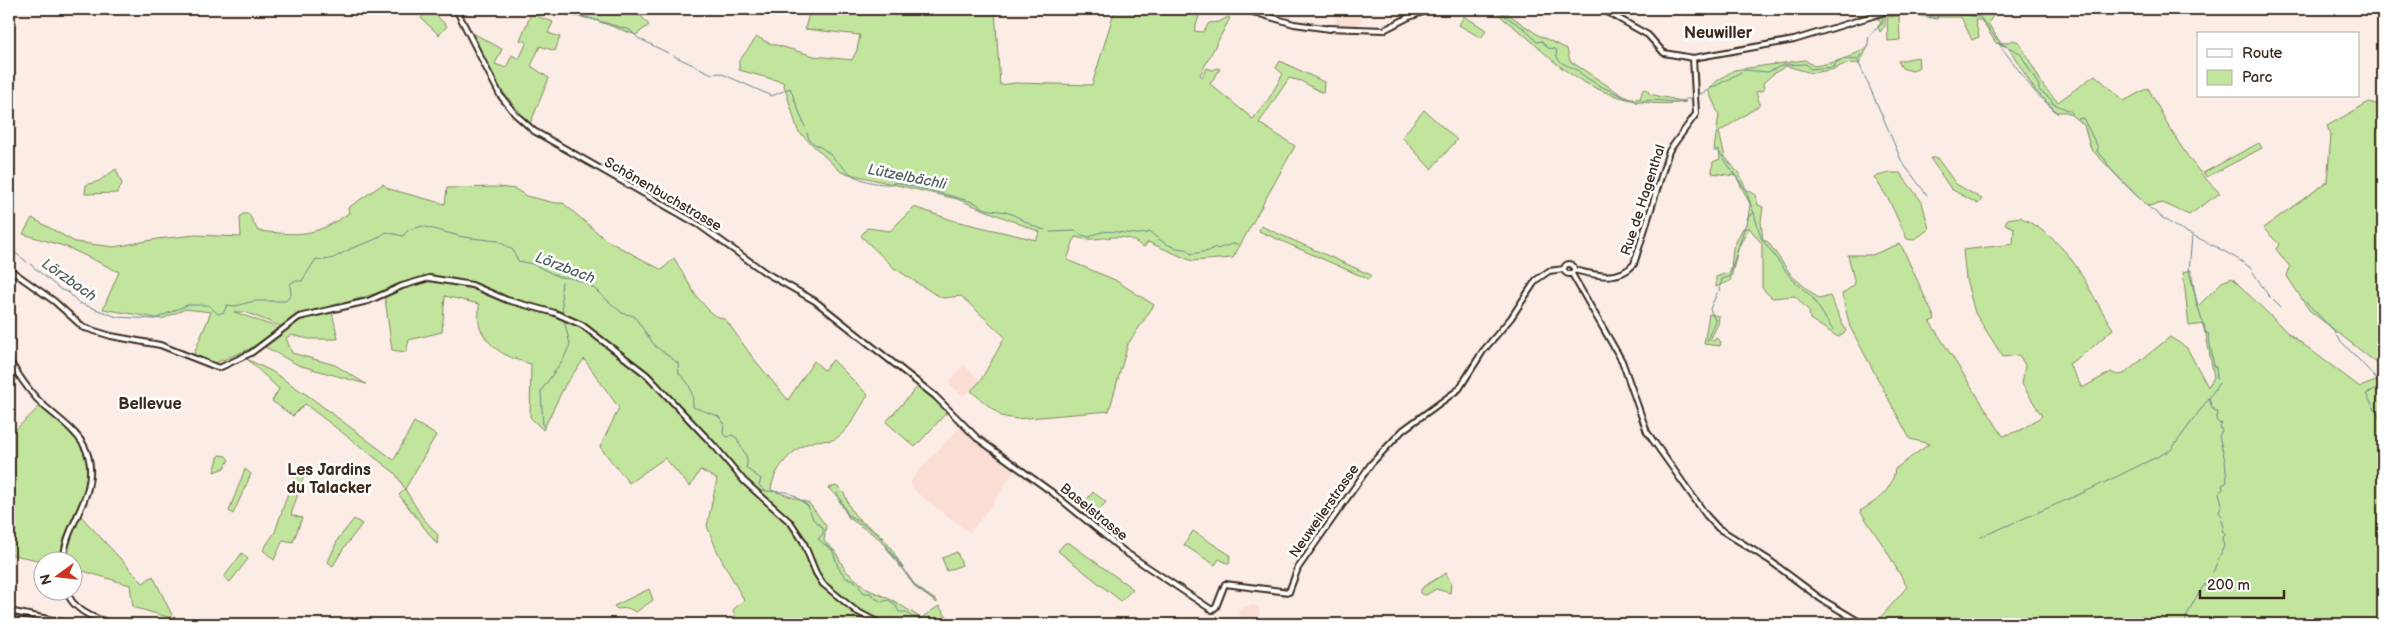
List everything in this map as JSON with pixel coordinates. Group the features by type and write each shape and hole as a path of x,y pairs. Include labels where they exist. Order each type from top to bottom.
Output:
{"street":[{"name":"Schönenbuchstrasse","path":"456,9 494,86 509,107 529,127 557,146 699,224 780,282 807,295 936,396 963,426"},
{"path":"1243,9 1294,24 1328,28 1384,30 1409,17 1432,9"},
{"path":"1602,9 1648,36 1664,53 1694,58 1794,40 1879,14 1889,9"},
{"name":"Rue de Hagenthal","path":"1573,272 1606,276 1624,272 1634,264 1668,151 1696,114 1694,58"},
{"path":"1573,272 1567,274 1564,269 1569,264 1622,361 1648,432 1685,489 1718,528 1769,560 1807,590 1863,624"},
{"path":"9,269 60,306 82,327 111,336 160,345 219,368 251,353 287,324 299,317 368,301 402,286 429,278 482,288 507,300 555,313 582,325 647,375 717,449 744,481 792,523 803,541 816,573 823,584 856,611 881,624"},
{"name":"Neuweilerstrasse","path":"1214,609 1225,584 1289,592 1298,568 1370,464 1403,430 1459,389 1482,351 1503,328 1536,280 1549,271 1564,269"},
{"path":"9,360 38,400 79,438 89,454 91,469 88,490 67,541 66,550"},
{"name":"Baselstrasse","path":"963,426 1053,493 1125,552 1209,609 1214,609"},
{"path":"71,600 86,613 116,624"},
{"path":"9,611 72,624"}],"shaded area":[{"path":"1325,9 1346,9 1362,18 1355,31 1335,29 1336,17"},
{"path":"964,365 979,379 972,390 963,396 948,383"},
{"path":"963,424 1018,464 993,503 970,533 918,494 911,485 911,481 918,471"},
{"path":"1251,605 1259,606 1260,616 1253,616 1255,621 1243,624 1238,610"}],"green space":[{"path":"430,9 447,26 439,35 421,18"},
{"path":"526,9 635,9 649,25 636,35 592,19 550,12 545,15"},
{"path":"810,9 995,9 1000,85 1015,83 1092,85 1115,9 1198,9 1201,10 1194,31 1203,32 1209,23 1230,18 1200,75 1202,77 1207,68 1213,70 1220,69 1210,84 1253,119 1268,100 1283,74 1276,68 1280,61 1324,82 1323,93 1301,81 1289,78 1259,123 1295,146 1233,258 1192,261 1148,242 1144,247 1131,239 1120,237 1082,239 1075,237 1067,260 1115,280 1154,305 1128,344 1109,411 1016,419 1001,416 971,391 981,380 1005,337 961,296 943,298 933,293 894,268 861,236 867,228 890,231 914,207 955,221 1036,240 1040,232 957,199 841,172 798,131 783,82 739,70 739,61 757,37 769,43 814,56 852,60 857,50 860,35 805,29"},
{"path":"1494,9 1501,9 1538,35 1567,49 1570,61 1625,97 1640,99 1643,89 1648,90 1649,94 1686,102 1669,104 1634,101 1602,91 1557,64"},
{"path":"1892,9 1901,11 1902,14 1885,16 1885,26 1880,32 1878,26 1881,23 1877,17"},
{"path":"1938,9 1980,15 1989,12 1993,16 1988,23 2000,42 2005,43 2013,40 2019,42 2044,87 2058,102 2095,75 2124,101 2148,88 2188,157 2220,193 2189,215 2163,203 2147,206 2091,149 2084,125 2067,112 2057,112 2035,90 2008,47 1996,43 1981,20 1975,20 1979,37 1972,40 1961,17 1929,17"},
{"path":"531,14 553,22 548,33 560,37 555,51 540,46 531,66 549,78 530,124 499,87 477,46 479,44 471,32 502,49 495,64 506,68 512,55 519,59 527,42 520,40"},
{"path":"1464,16 1486,30 1481,38 1459,25"},
{"path":"1899,16 1900,40 1888,41 1887,17"},
{"path":"1869,45 1859,64 1847,64 1836,69 1812,73 1786,66 1763,83 1764,90 1756,92 1760,105 1719,132 1725,157 1739,174 1746,189 1756,195 1758,205 1763,207 1761,222 1763,240 1768,242 1792,276 1819,299 1830,296 1846,331 1838,337 1810,319 1809,311 1795,296 1772,298 1762,288 1762,244 1747,225 1750,204 1736,176 1712,173 1713,162 1720,159 1719,150 1714,149 1719,115 1708,90 1717,81 1734,70 1805,60 1814,66 1821,65 1850,56"},
{"path":"1918,57 1919,67 1912,71 1902,68 1898,61"},
{"path":"2369,102 2383,106 2383,368 2309,310 2287,276 2290,267 2276,249 2279,244 2263,228 2327,182 2331,135 2327,126"},
{"path":"1424,110 1457,140 1431,169 1402,137"},
{"path":"2259,143 2262,148 2207,177 2203,173"},
{"path":"1930,158 1937,158 1956,184 1982,199 1978,204 1951,189"},
{"path":"116,169 122,184 117,193 85,194 86,185 99,181"},
{"path":"1889,173 1900,173 1922,202 1929,229 1914,240 1907,239 1889,200 1874,177"},
{"path":"383,184 389,189 445,204 447,188 499,187 515,189 526,196 563,203 606,240 662,270 674,258 696,296 712,314 726,320 753,358 788,400 814,361 824,370 833,360 868,395 850,425 835,439 812,442 797,449 775,475 771,490 809,503 826,526 824,541 835,551 845,570 867,589 894,601 921,618 939,606 945,615 959,624 738,624 733,610 744,600 718,553 707,526 717,479 700,470 690,487 665,458 629,483 600,447 619,408 584,359 565,385 543,430 530,417 531,364 501,352 484,336 480,328 479,304 445,296 442,332 409,340 406,352 392,350 384,291 331,307 338,339 309,339 291,335 286,338 292,353 335,365 366,384 298,365 265,347 277,338 280,326 245,312 234,312 276,327 276,330 259,345 213,364 193,356 211,312 185,309 162,319 103,309 119,272 67,247 23,234 32,218 75,242 114,247 157,239 196,235 241,237 240,217 243,214 249,214 258,231 306,233 326,227 349,213 348,208"},
{"path":"2020,217 2039,228 2065,252 2076,266 2113,329 2069,364 2082,388 2111,372 2117,375 2124,374 2170,337 2187,348 2208,387 2214,377 2204,324 2189,326 2183,272 2191,270 2197,307 2222,282 2232,278 2288,333 2360,387 2376,381 2383,375 2383,624 1875,624 1907,587 1885,548 1860,511 1883,494 1891,483 1895,469 1929,444 1910,439 1850,327 1842,294 1855,284 1848,255 1872,255 1899,244 1902,247 1935,319 1930,322 2003,436 2021,430 2042,416 2022,384 2025,365 2019,355 2003,357 1975,313 1966,279 1963,250 2013,244 2014,228 2005,224 2007,219"},
{"path":"1261,226 1371,275 1368,279 1259,231"},
{"path":"1743,228 1748,228 1748,230 1739,246 1730,281 1716,287 1716,277 1727,273 1731,269 1733,248"},
{"path":"1709,314 1719,316 1718,324 1710,340 1714,341 1716,338 1721,342 1720,346 1704,344"},
{"path":"247,359 271,371 310,397 394,460 414,422 436,435 405,489 395,473 305,404 293,416 272,401 279,389"},
{"path":"920,384 949,410 915,447 886,422"},
{"path":"39,407 77,440 87,463 87,476 84,493 77,512 143,583 153,576 172,615 171,618 133,607 130,585 82,571 82,550 32,550 32,559 9,554 9,436"},
{"path":"219,455 226,456 229,460 224,468 214,472"},
{"path":"245,469 251,474 233,514 229,511"},
{"path":"296,469 304,475 291,515 302,518 293,542 283,540 274,560 263,550 275,532"},
{"path":"836,486 844,494 855,515 884,539 915,585 937,601 937,603 916,588 880,539 849,518 836,495 828,488"},
{"path":"405,489 422,517 438,535 437,544 399,495"},
{"path":"1093,492 1106,502 1089,521 1077,512"},
{"path":"354,519 362,524 333,566 328,562 338,539"},
{"path":"1193,531 1230,555 1229,564 1219,559 1215,565 1184,545"},
{"path":"1065,543 1069,543 1133,589 1121,601 1058,551"},
{"path":"957,552 962,565 947,571 942,558"},
{"path":"242,553 248,559 230,582 224,577"},
{"path":"1446,573 1451,583 1450,593 1436,589 1426,595 1421,594 1423,587"},
{"path":"649,589 653,600 636,612 628,608 617,609 614,606"}],"waterway":[{"name":"Lützelbächli","path":"525,9 532,9"},
{"name":"Lützelbächli","path":"557,9 630,30 638,38 668,53"},
{"path":"1499,9 1505,16 1525,29 1537,42 1542,41 1548,48 1556,49 1557,57 1563,63 1588,79 1622,96 1633,99 1637,103 1650,100 1678,102 1693,97"},
{"path":"1863,52 1868,44 1869,35 1882,24 1883,16 1900,12 1937,19 1939,13 1980,17 1997,40"},
{"path":"1998,42 2020,53 2039,86 2039,90 2052,100 2052,103 2070,111 2078,119 2083,118 2098,148 2097,152 2112,171 2143,202 2176,227"},
{"path":"1999,44 2035,92 2058,114"},
{"path":"1697,96 1745,70 1768,72 1783,65 1806,64 1810,69 1834,67 1836,62 1846,59 1858,60 1861,54"},
{"name":"Lützelbächli","path":"674,56 712,74 720,73 772,96 790,88 805,127"},
{"path":"1858,61 1889,131"},
{"name":"Lützelbächli","path":"807,133 812,142 827,152 855,177 881,184 899,183 966,200 986,209 1006,212 1045,230"},
{"path":"1890,134 1902,162 1927,195"},
{"path":"1719,291 1722,279 1729,277 1748,217 1754,213 1746,191 1720,153"},
{"path":"1754,213 1761,238 1791,278 1812,297 1833,330"},
{"name":"Lörzbach","path":"30,264 61,290 68,292 79,303 117,317 155,319 187,305 208,305 218,314 224,312 227,305 236,306 254,301 286,301 291,295 290,284 294,281 302,281 316,259 327,260 375,239 386,232 403,236 408,230 422,226 463,237 498,241 513,250 518,261 533,264 559,277 572,278 590,285 622,313 634,316 655,346 678,363 679,374 686,381 690,389 693,407 718,416 724,423 723,434 728,437 732,435 737,438 746,456 746,468 761,479 759,485 765,491 787,492 808,506 813,519 823,528 823,534 818,539 833,551 838,567 846,578 854,580 864,593 871,593 873,597 882,602 888,600 895,604 899,612 906,612 923,622 930,617 943,624"},
{"path":"2177,227 2225,251 2252,269"},
{"name":"Lützelbächli","path":"1050,232 1075,231 1090,237 1097,233 1105,232 1135,234 1150,232 1167,244 1187,249 1191,254 1209,251 1215,247 1217,249 1238,244"},
{"path":"2192,236 2189,271 2205,333 2208,333 2217,379"},
{"path":"9,248 27,262"},
{"path":"2253,272 2268,295 2280,307"},
{"path":"561,290 562,282"},
{"path":"561,292 563,312"},
{"path":"1707,341 1715,320 1710,309 1717,293"},
{"path":"2306,302 2336,333"},
{"path":"543,426 541,391 564,358 570,344 564,320"},
{"path":"2336,336 2382,384 2383,386 2366,394 2383,423"},
{"path":"2219,383 2209,398 2212,408 2218,413 2216,420 2220,424 2222,423 2220,427 2222,431 2219,436 2225,460 2227,482 2222,485 2223,489 2219,493 2222,504 2219,512 2222,516"},
{"path":"1981,537 2087,491 2171,450 2209,398"},
{"path":"837,493 848,515 878,534 916,587 933,600"},
{"path":"2213,572 2224,546 2222,538 2226,534 2222,531 2224,527 2222,520"},
{"path":"2185,624 2195,599 2211,577"}],"district":[{"name":"Neuwiller","path":"1718,33"},
{"name":"Bellevue","path":"150,404"},
{"name":"Les Jardins du Talacker","path":"329,479"}]}
